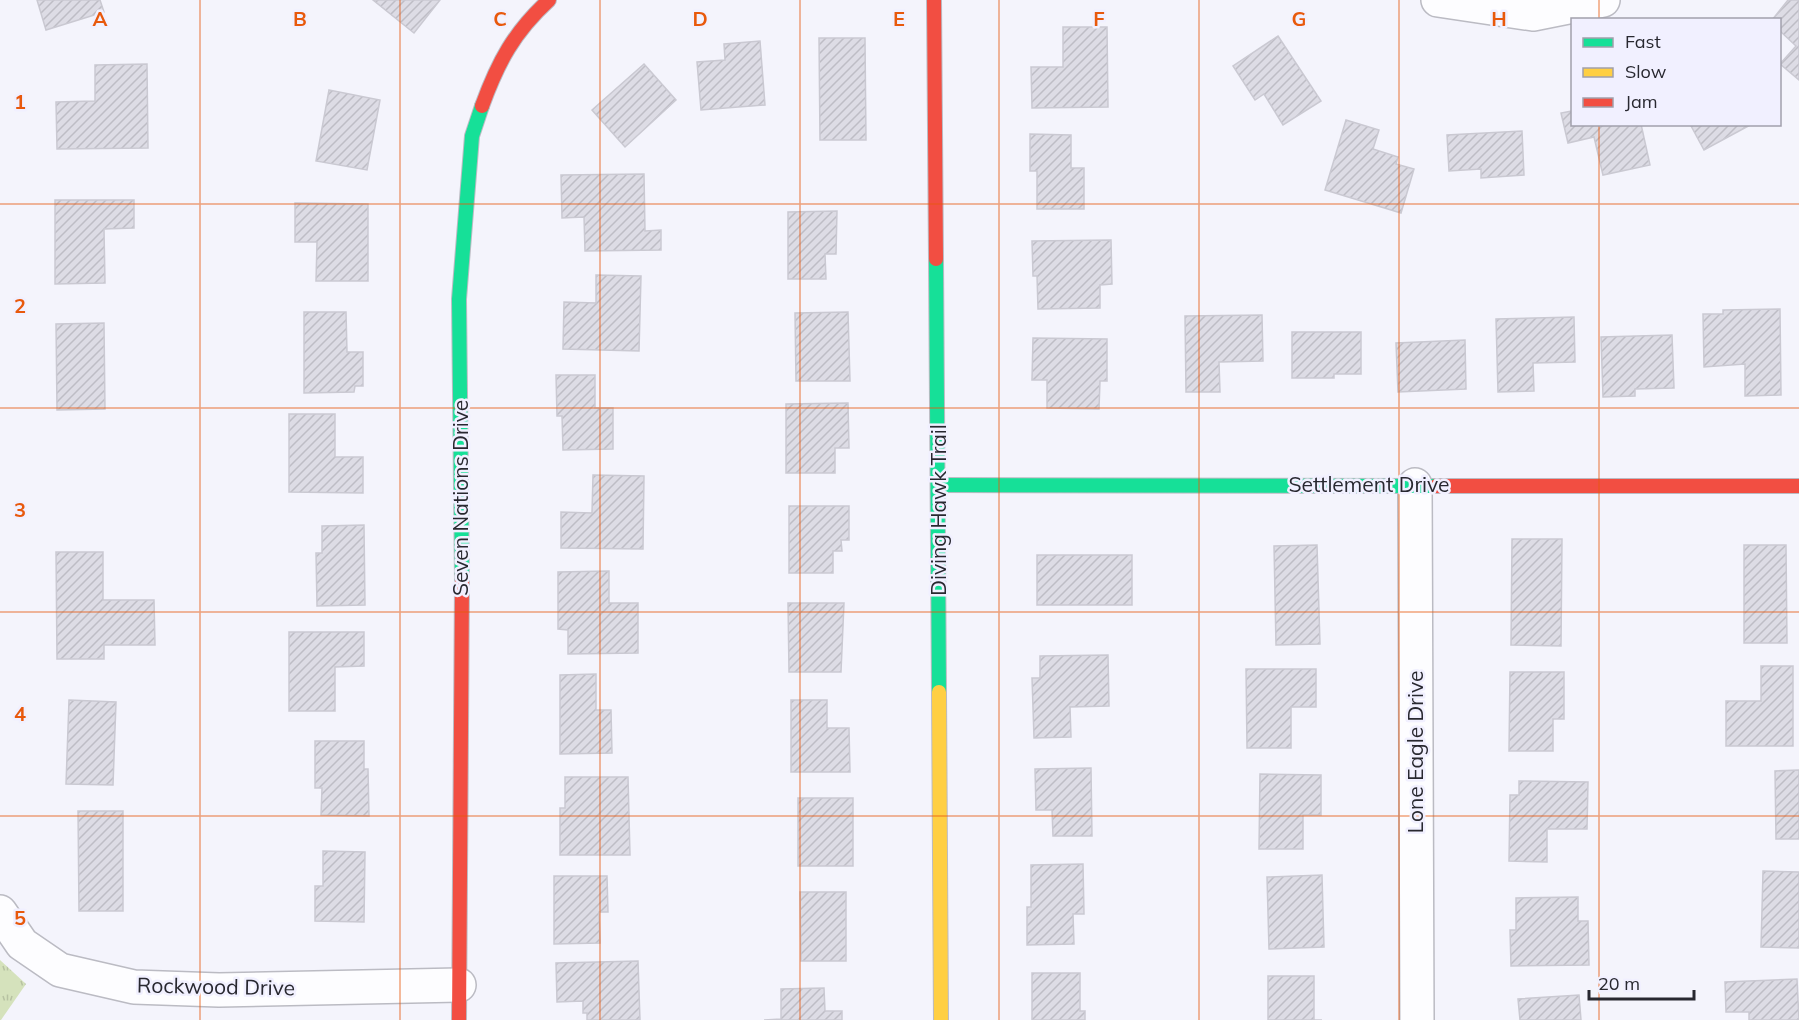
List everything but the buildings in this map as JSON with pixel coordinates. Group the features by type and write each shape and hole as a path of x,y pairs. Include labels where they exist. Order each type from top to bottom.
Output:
{"street":[{"name":"Seven Nations Drive","path":"459,1020 462,536 459,299 472,136 496,67 525,22 549,0"},
{"name":"Diving Hawk Trail","path":"934,0 941,1020"},
{"path":"1438,0 1533,14 1603,0"},
{"name":"Settlement Drive","path":"939,485 1799,486"},
{"name":"Lone Eagle Drive","path":"1415,485 1417,1020"},
{"name":"Rockwood Drive","path":"0,912 22,944 60,970 134,987 219,990 459,985"}],"green space":[{"path":"0,960 26,984 1,1020 0,1020"}],"traffic: fast":[{"path":"462,581 459,299 472,136 482,106"},
{"path":"936,259 939,692"},
{"path":"939,485 1436,486"}],"traffic: slow":[{"path":"939,692 941,1020"}],"traffic: jam":[{"path":"482,106 508,48 526,24 549,0"},
{"path":"934,0 936,259"},
{"path":"1436,486 1799,486"},
{"path":"459,1020 462,581"}]}
